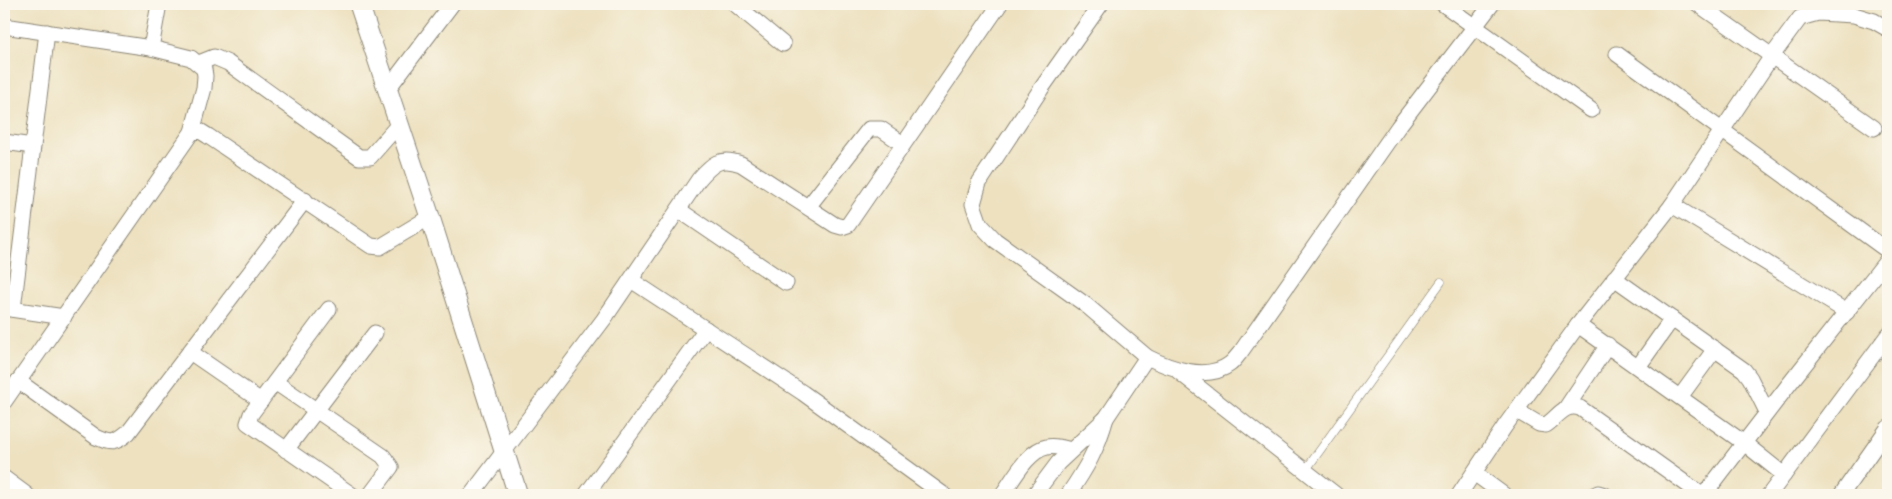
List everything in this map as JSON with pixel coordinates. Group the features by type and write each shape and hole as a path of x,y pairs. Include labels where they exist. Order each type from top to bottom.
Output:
{"street":[{"path":"151,48 159,4"},
{"path":"359,4 430,217 518,495"},
{"path":"387,90 452,4"},
{"path":"735,4 783,44"},
{"path":"471,495 580,353 678,210 710,167 720,161 730,160 740,164 836,225 842,227 848,225 1000,4"},
{"path":"1101,4 1041,89 979,183 973,204 980,224 995,240 1086,305 1148,357 1167,367 1198,373 1214,371 1228,365 1240,352 1398,127 1492,4"},
{"path":"1443,4 1591,110"},
{"path":"1698,4 1874,128"},
{"path":"1458,495 1578,325 1672,206 1772,56 1800,18 1808,14 1818,13 1854,15 1874,21 1888,29"},
{"path":"4,26 151,48 191,58 204,69 204,88 192,132 4,402"},
{"path":"47,32 33,146 8,309 64,317"},
{"path":"1617,54 1888,251"},
{"path":"198,63 214,57 228,63 359,157 370,157 399,124"},
{"path":"808,207 869,129 881,129 903,144"},
{"path":"192,132 200,131 208,136 371,246 380,246 430,217"},
{"path":"4,142 33,146"},
{"path":"18,381 96,437 109,443 119,441 128,433 305,200"},
{"path":"1672,206 1847,312"},
{"path":"678,210 786,283"},
{"path":"1566,408 1572,406 1587,412 1703,495 1888,259"},
{"path":"1614,278 1744,370 1767,412"},
{"path":"631,280 803,393 944,495"},
{"path":"329,308 248,419 248,423 352,495"},
{"path":"1638,367 1672,319"},
{"path":"1578,325 1744,443 1784,475"},
{"path":"586,495 706,329"},
{"path":"286,450 375,333"},
{"path":"1769,495 1888,335"},
{"path":"1518,411 1539,424 1546,425 1566,408 1608,345"},
{"path":"1680,397 1715,349"},
{"path":"190,352 261,401"},
{"path":"1034,495 1058,463 1106,418 1148,357"},
{"path":"1177,370 1336,495"},
{"path":"275,382 383,456 389,463 391,467 370,495"},
{"path":"1068,495 1092,458 1106,418"},
{"path":"1841,495 1888,428"},
{"path":"1002,495 1030,457 1038,450 1057,446 1071,450"},
{"path":"1474,473 1504,495"},
{"path":"4,478 27,495"},
{"path":"1594,495 1598,493 1605,495"}],"lane":[{"path":"1305,471 1442,282"}]}
